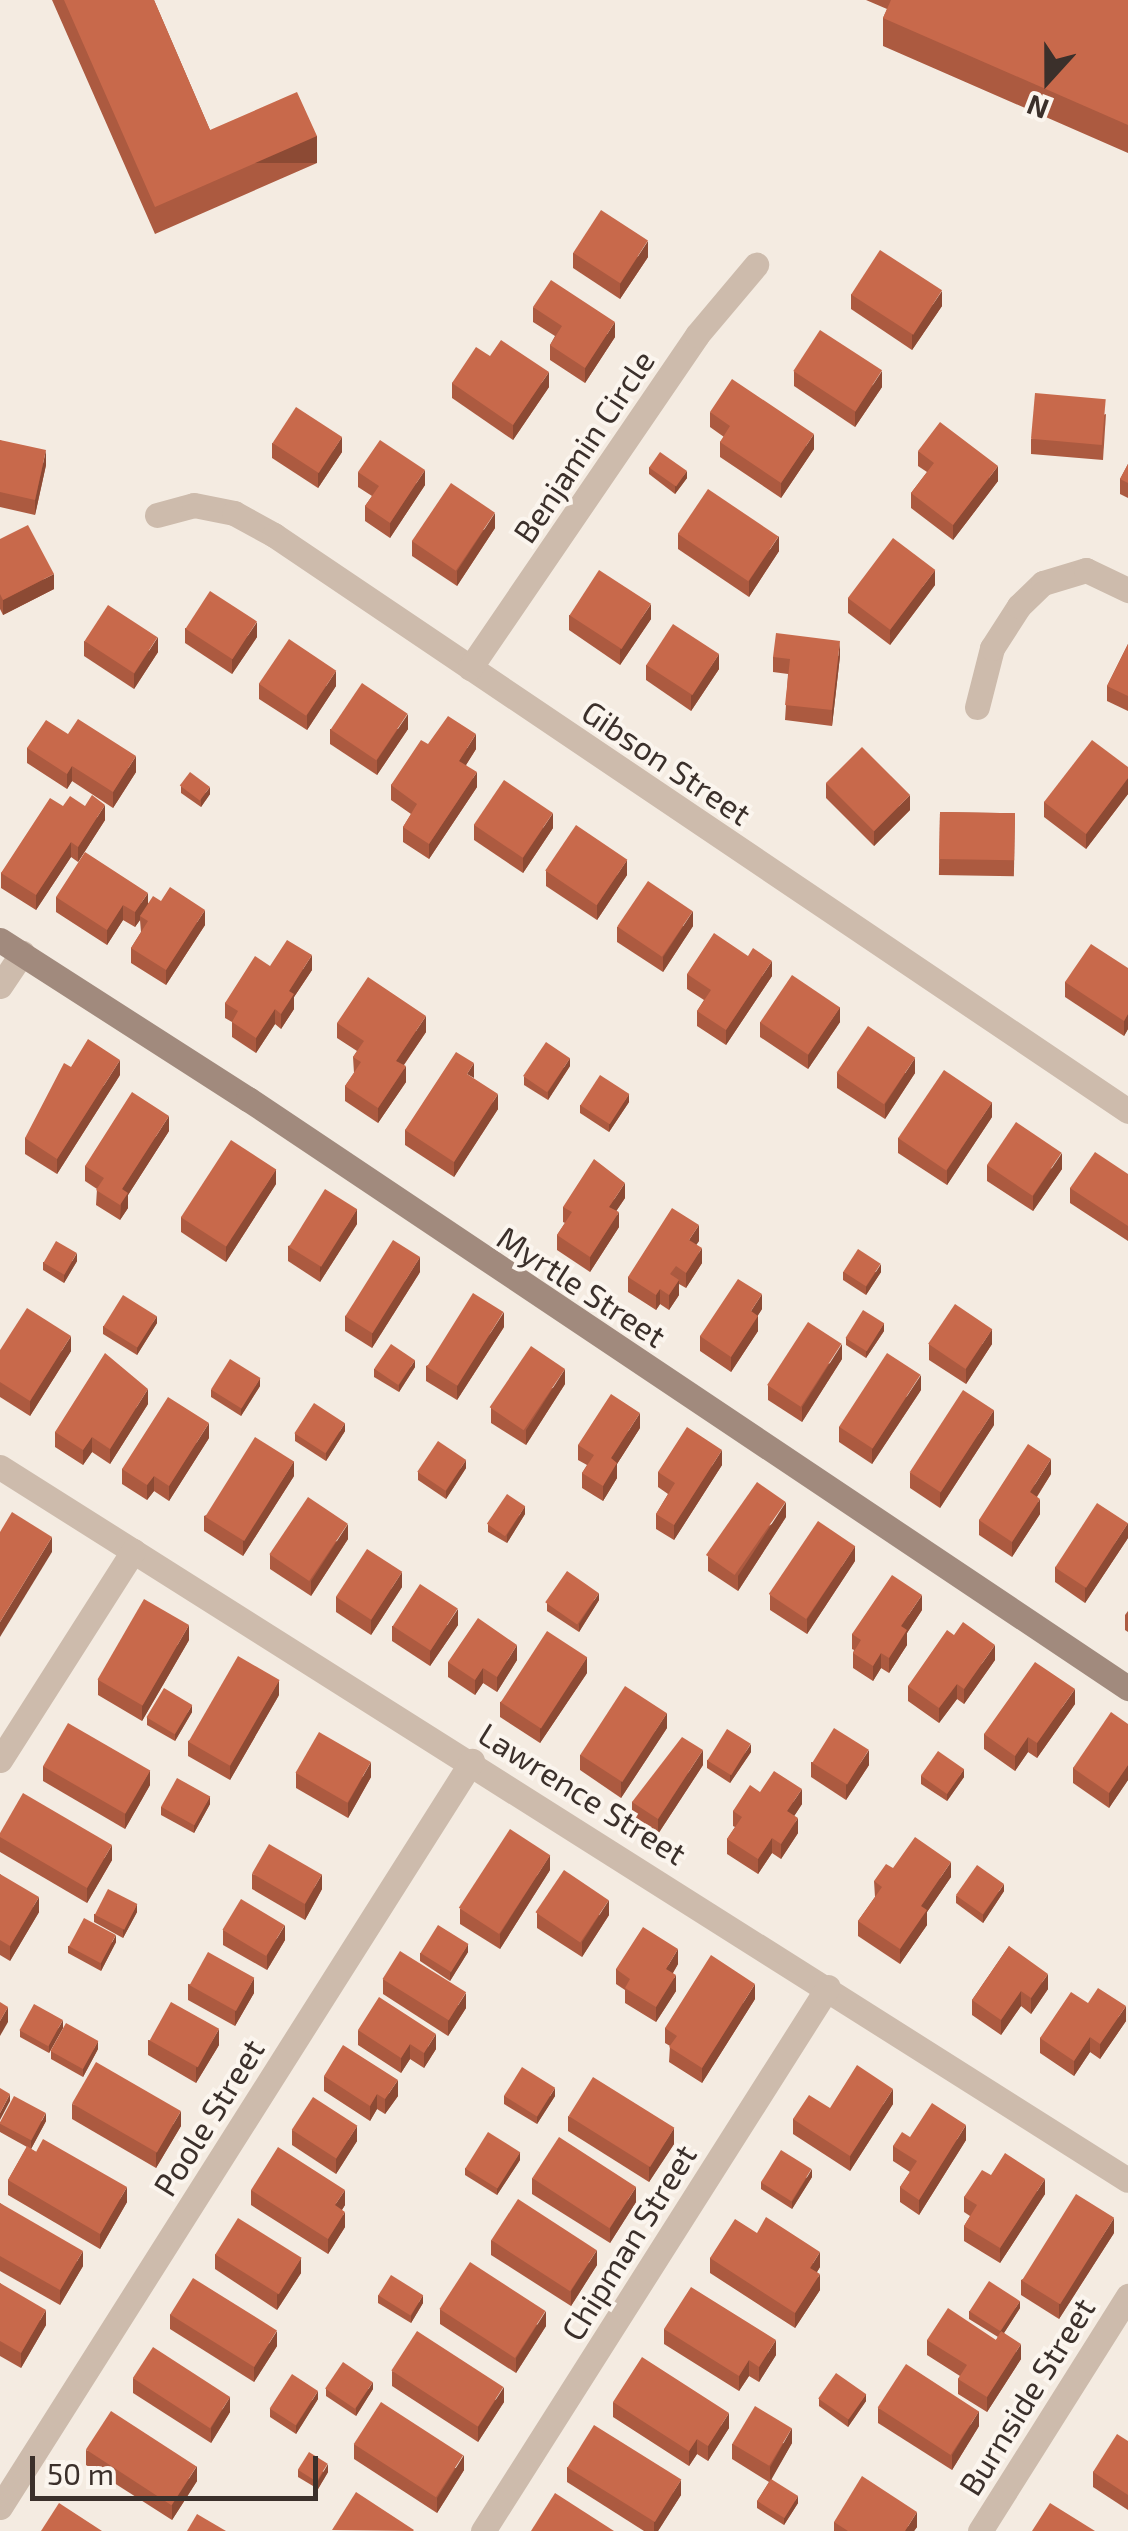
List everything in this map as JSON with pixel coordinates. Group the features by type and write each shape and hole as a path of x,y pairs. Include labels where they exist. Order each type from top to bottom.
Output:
{"street":[{"name":"Benjamin Circle","path":"470,668 698,335 756,265"},
{"name":"Gibson Street","path":"157,515 194,504 234,513 274,535 1128,1111"},
{"path":"977,707 992,648 1019,606 1043,582 1086,570 1128,590"},
{"path":"0,986 11,946"},
{"name":"Myrtle Street","path":"11,946 1128,1688"},
{"name":"Lawrence Street","path":"0,1466 472,1761 1128,2180"},
{"path":"0,1760 133,1552"},
{"name":"Poole Street","path":"0,2507 472,1761"},
{"name":"Chipman Street","path":"483,2531 828,1988"},
{"name":"Burnside Street","path":"980,2531 1128,2296"}],"building":[{"path":"64,0 154,0 210,130 297,92 317,136 155,207"},
{"path":"891,0 1128,0 1128,125 883,18"},
{"path":"601,210 648,240 620,283 573,253"},
{"path":"880,250 942,290 913,335 851,294"},
{"path":"551,280 615,322 585,368 550,345 562,326 533,307"},
{"path":"820,330 882,370 855,411 793,371"},
{"path":"501,340 549,372 513,425 452,383 476,347 490,356"},
{"path":"732,379 814,434 781,483 720,442 730,426 710,412"},
{"path":"1035,393 1106,399 1102,445 1031,439"},
{"path":"296,407 342,437 319,473 273,443"},
{"path":"940,422 998,466 953,525 911,493 934,463 918,451"},
{"path":"0,440 46,450 35,500 0,492"},
{"path":"380,440 425,470 390,523 365,506 379,486 358,472"},
{"path":"660,452 687,471 676,486 649,468"},
{"path":"1128,464 1128,483 1120,479"},
{"path":"451,483 495,513 456,571 412,541"},
{"path":"708,489 778,537 748,581 678,534"},
{"path":"28,525 54,574 3,600 0,539"},
{"path":"893,538 935,570 890,630 848,598"},
{"path":"599,570 651,604 622,649 570,615"},
{"path":"210,591 257,621 232,659 185,629"},
{"path":"108,605 157,637 134,673 85,641"},
{"path":"673,624 719,654 692,695 646,665"},
{"path":"776,633 840,641 832,710 785,705 790,659 773,657"},
{"path":"289,639 336,671 306,716 259,684"},
{"path":"1128,644 1128,696 1107,686"},
{"path":"362,683 408,714 376,760 331,729"},
{"path":"448,716 476,734 459,761 477,772 429,844 403,827 417,804 391,785 421,740 428,744"},
{"path":"78,719 136,756 113,792 72,766 67,774 27,748 46,720 68,734"},
{"path":"1092,740 1128,767 1128,778 1086,834 1044,802"},
{"path":"862,747 910,795 874,831 826,783"},
{"path":"190,772 210,787 200,801 180,786"},
{"path":"504,780 553,813 523,858 474,825"},
{"path":"92,795 105,805 78,847 71,842 36,895 1,873 50,798 63,806 70,796 85,806"},
{"path":"940,812 1015,813 1014,860 939,859"},
{"path":"576,825 627,860 597,905 545,871"},
{"path":"85,852 148,893 135,912 123,905 107,930 56,897"},
{"path":"648,881 693,911 662,957 617,927"},
{"path":"170,887 205,910 166,970 131,948 148,921 140,916 153,896 161,901"},
{"path":"714,933 748,956 753,948 772,961 726,1030 697,1011 711,990 687,974"},
{"path":"287,940 312,955 289,991 294,994 281,1014 275,1009 256,1038 232,1022 238,1011 225,1003 255,956 270,966"},
{"path":"1091,944 1128,968 1128,1014 1124,1021 1065,982"},
{"path":"792,975 840,1007 808,1055 760,1022"},
{"path":"368,977 426,1016 396,1061 406,1066 378,1108 345,1086 361,1062 353,1057 364,1041 337,1023"},
{"path":"868,1026 915,1058 884,1104 837,1072"},
{"path":"88,1039 120,1060 57,1159 25,1138 64,1063 71,1067"},
{"path":"546,1042 570,1058 547,1092 523,1076"},
{"path":"456,1052 474,1063 467,1074 498,1094 454,1162 405,1130"},
{"path":"944,1070 992,1102 946,1170 898,1138"},
{"path":"600,1075 629,1094 610,1124 580,1105"},
{"path":"132,1092 169,1116 122,1189 128,1193 120,1205 96,1190 104,1178 85,1166"},
{"path":"1016,1122 1062,1153 1033,1196 987,1165"},
{"path":"231,1140 276,1169 226,1247 181,1217"},
{"path":"1095,1152 1128,1174 1128,1226 1070,1188"},
{"path":"594,1159 625,1183 609,1207 619,1212 590,1257 557,1235 572,1212 563,1207"},
{"path":"325,1189 357,1209 321,1267 289,1247"},
{"path":"672,1208 699,1225 689,1240 702,1248 686,1273 676,1266 670,1274 679,1280 669,1295 660,1289 656,1295 628,1277"},
{"path":"393,1240 420,1257 372,1333 345,1316"},
{"path":"56,1241 77,1253 64,1275 44,1263"},
{"path":"858,1249 881,1264 866,1286 843,1272"},
{"path":"738,1279 762,1294 751,1311 758,1316 731,1357 700,1336"},
{"path":"473,1293 504,1312 457,1386 427,1367"},
{"path":"123,1295 157,1316 137,1348 103,1326"},
{"path":"955,1304 992,1329 965,1369 928,1344"},
{"path":"27,1308 71,1336 30,1401 0,1382 0,1350"},
{"path":"863,1310 884,1323 867,1351 846,1338"},
{"path":"808,1322 842,1344 801,1407 767,1385"},
{"path":"391,1344 415,1360 398,1385 374,1369"},
{"path":"531,1346 565,1369 524,1430 490,1407"},
{"path":"105,1353 148,1389 110,1449 92,1437 83,1450 55,1432"},
{"path":"887,1353 921,1375 873,1449 839,1427"},
{"path":"230,1359 261,1378 241,1409 211,1390"},
{"path":"963,1390 994,1410 941,1492 910,1472"},
{"path":"611,1394 640,1413 611,1458 617,1463 603,1486 582,1473 594,1455 578,1445"},
{"path":"168,1397 209,1423 169,1486 154,1476 147,1485 122,1469"},
{"path":"314,1403 345,1423 325,1453 294,1433"},
{"path":"687,1427 722,1450 674,1525 656,1514 675,1483 658,1472"},
{"path":"255,1437 294,1461 244,1541 205,1517"},
{"path":"438,1441 466,1460 445,1491 417,1472"},
{"path":"1028,1444 1051,1459 1030,1492 1040,1499 1012,1542 979,1520"},
{"path":"757,1482 786,1502 735,1575 706,1555"},
{"path":"507,1494 525,1506 505,1536 487,1524"},
{"path":"308,1497 348,1524 309,1581 269,1554"},
{"path":"1097,1503 1128,1523 1086,1588 1055,1568"},
{"path":"12,1512 52,1537 0,1622 0,1532"},
{"path":"818,1521 855,1546 806,1619 769,1594"},
{"path":"367,1549 402,1572 371,1620 336,1597"},
{"path":"567,1571 599,1593 577,1624 545,1602"},
{"path":"892,1575 922,1595 901,1626 907,1630 889,1658 881,1653 873,1666 853,1653 861,1640 852,1634"},
{"path":"420,1584 458,1609 431,1650 393,1626"},
{"path":"144,1599 189,1625 143,1706 98,1680"},
{"path":"478,1618 517,1645 497,1677 483,1668 475,1680 448,1662"},
{"path":"963,1622 995,1645 964,1689 957,1684 939,1708 908,1686 947,1630 954,1635"},
{"path":"547,1631 587,1657 541,1728 501,1702"},
{"path":"238,1656 280,1680 230,1766 188,1742"},
{"path":"1035,1662 1075,1689 1037,1743 1028,1737 1015,1756 984,1734"},
{"path":"625,1686 667,1713 622,1782 580,1755"},
{"path":"164,1688 192,1705 175,1734 146,1717"},
{"path":"1111,1712 1128,1724 1128,1765 1109,1793 1073,1768"},
{"path":"68,1723 150,1770 125,1814 43,1766"},
{"path":"834,1728 869,1750 847,1784 812,1763"},
{"path":"727,1729 751,1744 731,1775 707,1760"},
{"path":"319,1732 371,1762 347,1803 296,1773"},
{"path":"682,1737 703,1750 658,1819 632,1802"},
{"path":"938,1751 964,1769 947,1794 921,1776"},
{"path":"774,1771 802,1789 787,1811 798,1818 781,1844 772,1838 758,1859 727,1839 742,1817 733,1811 750,1785 760,1792"},
{"path":"177,1778 210,1796 194,1825 161,1807"},
{"path":"23,1793 112,1845 87,1888 0,1837"},
{"path":"510,1829 550,1855 499,1934 459,1908"},
{"path":"915,1837 951,1862 921,1906 927,1910 900,1949 858,1921 882,1887 874,1881 886,1864 893,1868"},
{"path":"269,1844 322,1874 305,1904 252,1873"},
{"path":"977,1865 1004,1884 983,1914 956,1895"},
{"path":"564,1870 609,1900 580,1942 535,1912"},
{"path":"0,1874 39,1897 10,1946 0,1940"},
{"path":"108,1889 137,1904 124,1930 95,1915"},
{"path":"241,1899 285,1925 266,1956 222,1930"},
{"path":"84,1918 116,1935 101,1963 69,1946"},
{"path":"438,1925 469,1944 451,1972 421,1953"},
{"path":"643,1927 678,1949 666,1969 676,1975 656,2007 625,1988 630,1979 616,1969"},
{"path":"1009,1946 1048,1974 1031,1998 1021,1991 1001,2020 972,2000"},
{"path":"400,1951 466,1992 449,2020 383,1979"},
{"path":"208,1952 254,1978 236,2011 190,1985"},
{"path":"711,1955 755,1984 702,2068 669,2047 677,2036 665,2028"},
{"path":"1098,1988 1126,2006 1100,2044 1090,2037 1074,2061 1040,2038 1071,1992 1088,2003"},
{"path":"379,1997 436,2034 424,2053 410,2044 401,2058 358,2030"},
{"path":"0,2002 8,2007 0,2021"},
{"path":"171,2002 219,2029 198,2067 150,2040"},
{"path":"34,2004 63,2020 48,2046 19,2030"},
{"path":"66,2023 98,2041 83,2069 50,2051"},
{"path":"343,2045 398,2080 385,2099 377,2094 370,2106 324,2076"},
{"path":"96,2062 181,2111 157,2153 72,2104"},
{"path":"857,2065 893,2089 850,2156 793,2119 809,2095 830,2108"},
{"path":"522,2067 555,2088 537,2117 504,2096"},
{"path":"593,2077 674,2128 650,2167 569,2116"},
{"path":"0,2088 10,2094 0,2113"},
{"path":"14,2096 46,2113 31,2140 0,2124"},
{"path":"313,2097 357,2126 336,2159 292,2130"},
{"path":"932,2103 966,2125 919,2200 900,2187 917,2161 893,2146 902,2132 910,2137"},
{"path":"488,2132 520,2152 497,2189 465,2168"},
{"path":"559,2137 636,2187 609,2228 532,2178"},
{"path":"43,2139 127,2187 100,2234 8,2180 27,2146 36,2152"},
{"path":"278,2147 345,2190 335,2205 345,2212 328,2239 251,2190"},
{"path":"781,2150 812,2169 791,2201 761,2182"},
{"path":"1005,2153 1045,2179 1000,2248 964,2226 977,2205 964,2197 982,2170 991,2175"},
{"path":"1076,2194 1114,2218 1060,2304 1022,2281"},
{"path":"518,2199 597,2250 570,2291 491,2240"},
{"path":"0,2203 83,2251 60,2290 0,2256"},
{"path":"766,2217 820,2252 810,2268 820,2274 795,2313 710,2258 735,2219 757,2233"},
{"path":"238,2218 302,2258 279,2294 215,2254"},
{"path":"470,2262 545,2311 515,2358 440,2309"},
{"path":"391,2275 423,2295 411,2315 378,2295"},
{"path":"193,2278 277,2330 254,2367 170,2314"},
{"path":"989,2281 1020,2301 1000,2331 969,2311"},
{"path":"0,2283 46,2310 21,2353 0,2341"},
{"path":"691,2287 776,2340 759,2367 749,2360 739,2376 664,2329"},
{"path":"948,2308 996,2340 1001,2331 1021,2344 987,2397 958,2379 967,2365 927,2340"},
{"path":"417,2331 503,2387 478,2427 391,2370"},
{"path":"153,2347 230,2397 210,2428 133,2378"},
{"path":"642,2357 729,2413 708,2446 697,2439 689,2451 613,2402"},
{"path":"343,2362 373,2382 355,2409 325,2389"},
{"path":"906,2364 979,2411 951,2455 878,2408"},
{"path":"836,2373 866,2394 849,2420 818,2398"},
{"path":"292,2374 318,2391 296,2425 270,2408"},
{"path":"381,2402 463,2455 436,2497 354,2444"},
{"path":"755,2406 792,2428 769,2466 732,2444"},
{"path":"111,2411 197,2467 171,2505 86,2450"},
{"path":"594,2425 681,2480 655,2522 568,2467"},
{"path":"1117,2434 1128,2441 1128,2495 1093,2472"},
{"path":"309,2452 328,2464 317,2481 298,2470"},
{"path":"862,2476 917,2512 905,2531 848,2531 834,2522"},
{"path":"771,2479 798,2496 784,2518 757,2501"},
{"path":"356,2492 414,2530 332,2530"},
{"path":"555,2493 614,2531 531,2531"},
{"path":"59,2503 102,2531 41,2531"},
{"path":"1050,2503 1095,2531 1032,2531"},
{"path":"197,2514 226,2531 187,2531"}]}
